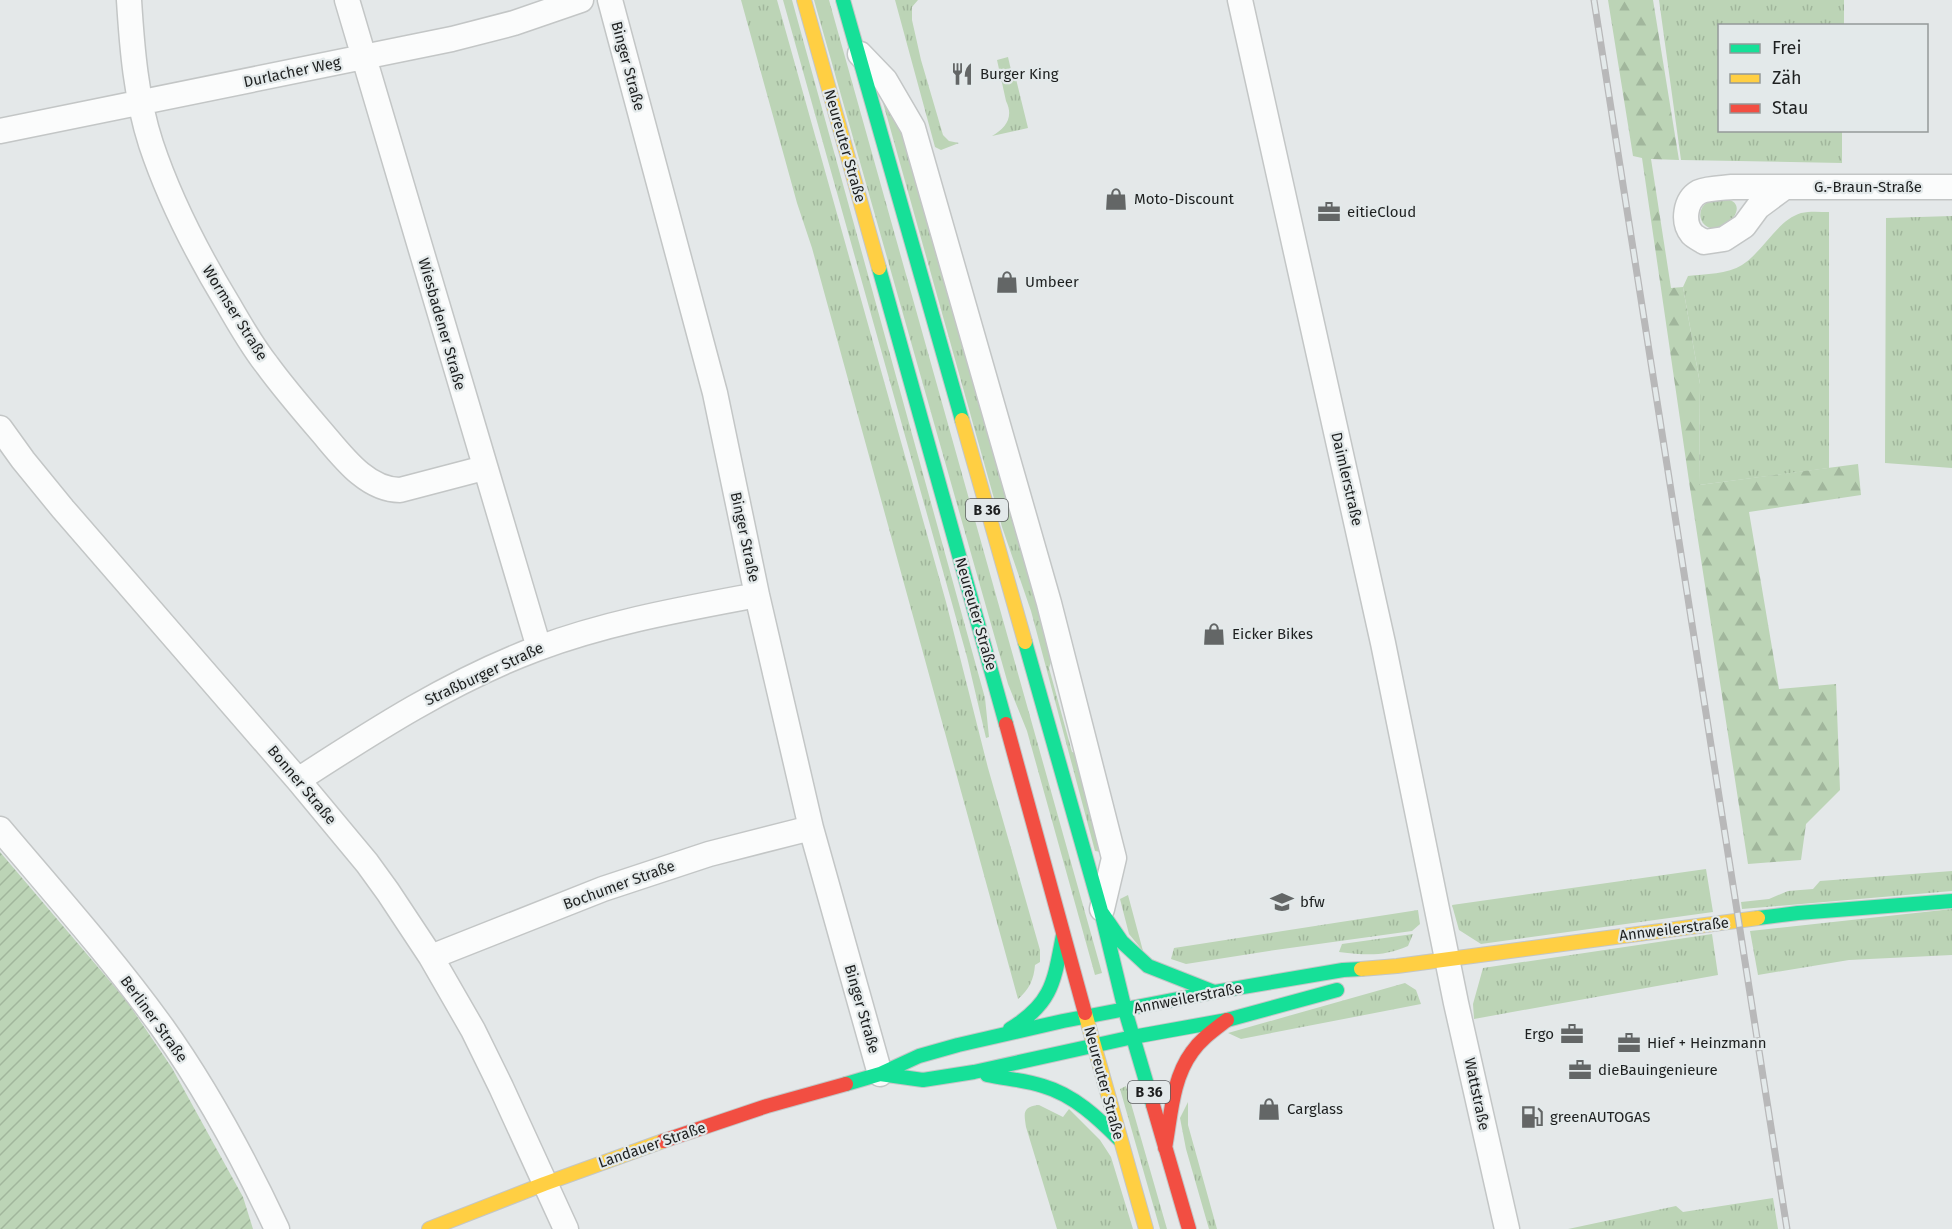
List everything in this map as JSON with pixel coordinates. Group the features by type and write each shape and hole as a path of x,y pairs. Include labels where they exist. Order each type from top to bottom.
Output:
{"street":[{"name":"Wormser Straße","path":"129,0 135,66 150,142 183,224 211,277 266,364 323,434 370,481 391,490 414,487 484,468"},
{"name":"Wiesbadener Straße","path":"347,0 539,648"},
{"name":"Durlacher Weg","path":"0,131 492,29 581,0"},
{"name":"Binger Straße","path":"610,0 714,393 757,595 811,828 880,1074"},
{"name":"Neureuter Straße","path":"804,0 1146,1229"},
{"name":"B 36","path":"843,0 1101,911 1125,1010 1189,1229"},
{"name":"Daimlerstraße","path":"1240,0 1381,634 1448,959"},
{"path":"858,51 885,80 913,128 1049,603 1114,858 1101,911 1121,941 1148,966 1214,992"},
{"name":"G.-Braun-Straße","path":"1785,187 1952,187"},
{"name":"Bonner Straße","path":"0,428 63,508 367,863 456,999 492,1067 566,1229"},
{"name":"Straßburger Straße","path":"298,780 383,725 445,689 504,662 539,648 620,623 757,595"},
{"name":"Bochumer Straße","path":"430,957 637,878 710,854 811,828"},
{"name":"Berliner Straße","path":"0,830 106,955 163,1028 233,1142 277,1229"},
{"name":"Annweilerstraße","path":"1086,1017 1343,970 1397,966 1798,913 1952,901"},
{"path":"998,1036 1020,1023 1041,1006 1054,981 1064,935"},
{"name":"Wattstraße","path":"1448,959 1507,1229"},
{"name":"Annweilerstraße","path":"1094,1045 1227,1020 1352,985 1397,966"},
{"name":"Landauer Straße","path":"429,1229 669,1138 767,1106 880,1074 919,1056 1086,1017"},
{"path":"1165,1148 1180,1073 1197,1044 1227,1020"},
{"name":"Landauer Straße","path":"880,1074 923,1080 974,1072 1094,1045"},
{"path":"974,1072 1026,1082 1059,1092 1091,1114 1120,1140"}],"green space":[{"path":"741,0 777,0 946,602 988,768 1040,950 1040,962 1035,965 1030,984 1018,999 812,248 797,203"},
{"path":"783,0 792,0 985,698 989,737 986,738 967,657"},
{"path":"814,0 829,0 1102,973 1095,975 1027,731 1008,684"},
{"path":"895,0 918,0 912,7 912,20 921,60 943,135 949,141 959,143 941,150 935,147"},
{"path":"1608,0 1653,0 1679,160 1651,159 1671,288 1683,287 1700,384 1699,485 1858,464 1861,495 1749,512 1779,689 1836,684 1840,790 1806,824 1801,860 1748,864 1642,158 1633,156"},
{"path":"1659,0 1844,0 1844,24 1718,24 1718,132 1842,132 1842,163 1681,160"},
{"path":"1008,57 1028,128 992,136 1005,126 1009,117 997,60"},
{"path":"882,99 899,128 909,154 1052,659 1049,668 1072,752 1077,753 1104,847 1101,852 1095,851 1031,611 1002,527"},
{"path":"1727,199 1734,202 1737,207 1733,218 1716,228 1706,226 1700,216 1704,205 1712,200"},
{"path":"1804,212 1829,212 1829,468 1699,485 1700,384 1683,287 1688,276 1736,268 1750,259 1777,229 1792,217"},
{"path":"1952,216 1952,468 1885,463 1886,218"},
{"path":"0,852 126,1000 172,1068 243,1197 253,1229 0,1229"},
{"path":"1706,869 1713,912 1481,944 1459,930 1452,905"},
{"path":"1952,871 1952,891 1742,909 1741,902 1769,899 1788,891 1813,889 1820,881"},
{"path":"1128,895 1143,951 1129,934 1120,899"},
{"path":"1952,909 1952,955 1849,960 1758,975 1750,931"},
{"path":"1418,910 1420,924 1412,931 1186,964 1171,959 1174,948"},
{"path":"1413,934 1408,946 1382,954 1339,952 1342,944"},
{"path":"1712,934 1718,975 1474,1019 1473,1004 1483,968"},
{"path":"1405,983 1416,990 1421,1004 1241,1039 1228,1033"},
{"path":"1126,1086 1167,1229 1160,1229 1120,1089"},
{"path":"1188,1102 1188,1125 1217,1229 1209,1229 1186,1149 1180,1118"},
{"path":"1039,1105 1063,1117 1069,1109 1100,1140 1111,1157 1133,1229 1057,1229 1025,1122 1027,1109"},
{"path":"1773,1198 1778,1229 1568,1229 1676,1206 1683,1212"}],"railway":[{"path":"1594,0 1787,1229"}],"traffic: fast":[{"path":"843,0 962,420"},
{"path":"879,268 1006,724"},
{"path":"1025,642 1153,1105"},
{"path":"1758,918 1952,901"},
{"path":"1102,913 1122,942 1148,966 1214,992"},
{"path":"1010,1029 1035,1010 1049,990 1054,978 1063,935"},
{"path":"846,1084 880,1074 919,1056 1063,1021 1214,992 1361,969"},
{"path":"880,1074 923,1080 974,1072 1133,1037 1227,1020 1337,990"},
{"path":"987,1075 1036,1084 1065,1095 1094,1116 1120,1140"}],"traffic: slow":[{"path":"804,0 879,268"},
{"path":"962,420 1025,642"},
{"path":"1361,969 1758,918"},
{"path":"1085,1013 1146,1229"},
{"path":"429,1229 663,1141"}],"traffic: jam":[{"path":"1006,724 1085,1013"},
{"path":"1165,1148 1173,1098 1185,1063 1199,1043 1227,1020"},
{"path":"663,1141 767,1106 846,1084"},
{"path":"1153,1105 1189,1229"}],"place":[{"name":"Burger King","path":"962,74"},
{"name":"Moto-Discount","path":"1116,199"},
{"name":"eitieCloud","path":"1329,212"},
{"name":"Umbeer","path":"1007,282"},
{"name":"Eicker Bikes","path":"1214,634"},
{"name":"bfw","path":"1282,902"},
{"name":"Ergo","path":"1572,1034"},
{"name":"Hief + Heinzmann","path":"1629,1043"},
{"name":"dieBauingenieure","path":"1580,1070"},
{"name":"Carglass","path":"1269,1109"},
{"name":"greenAUTOGAS","path":"1532,1117"}]}
